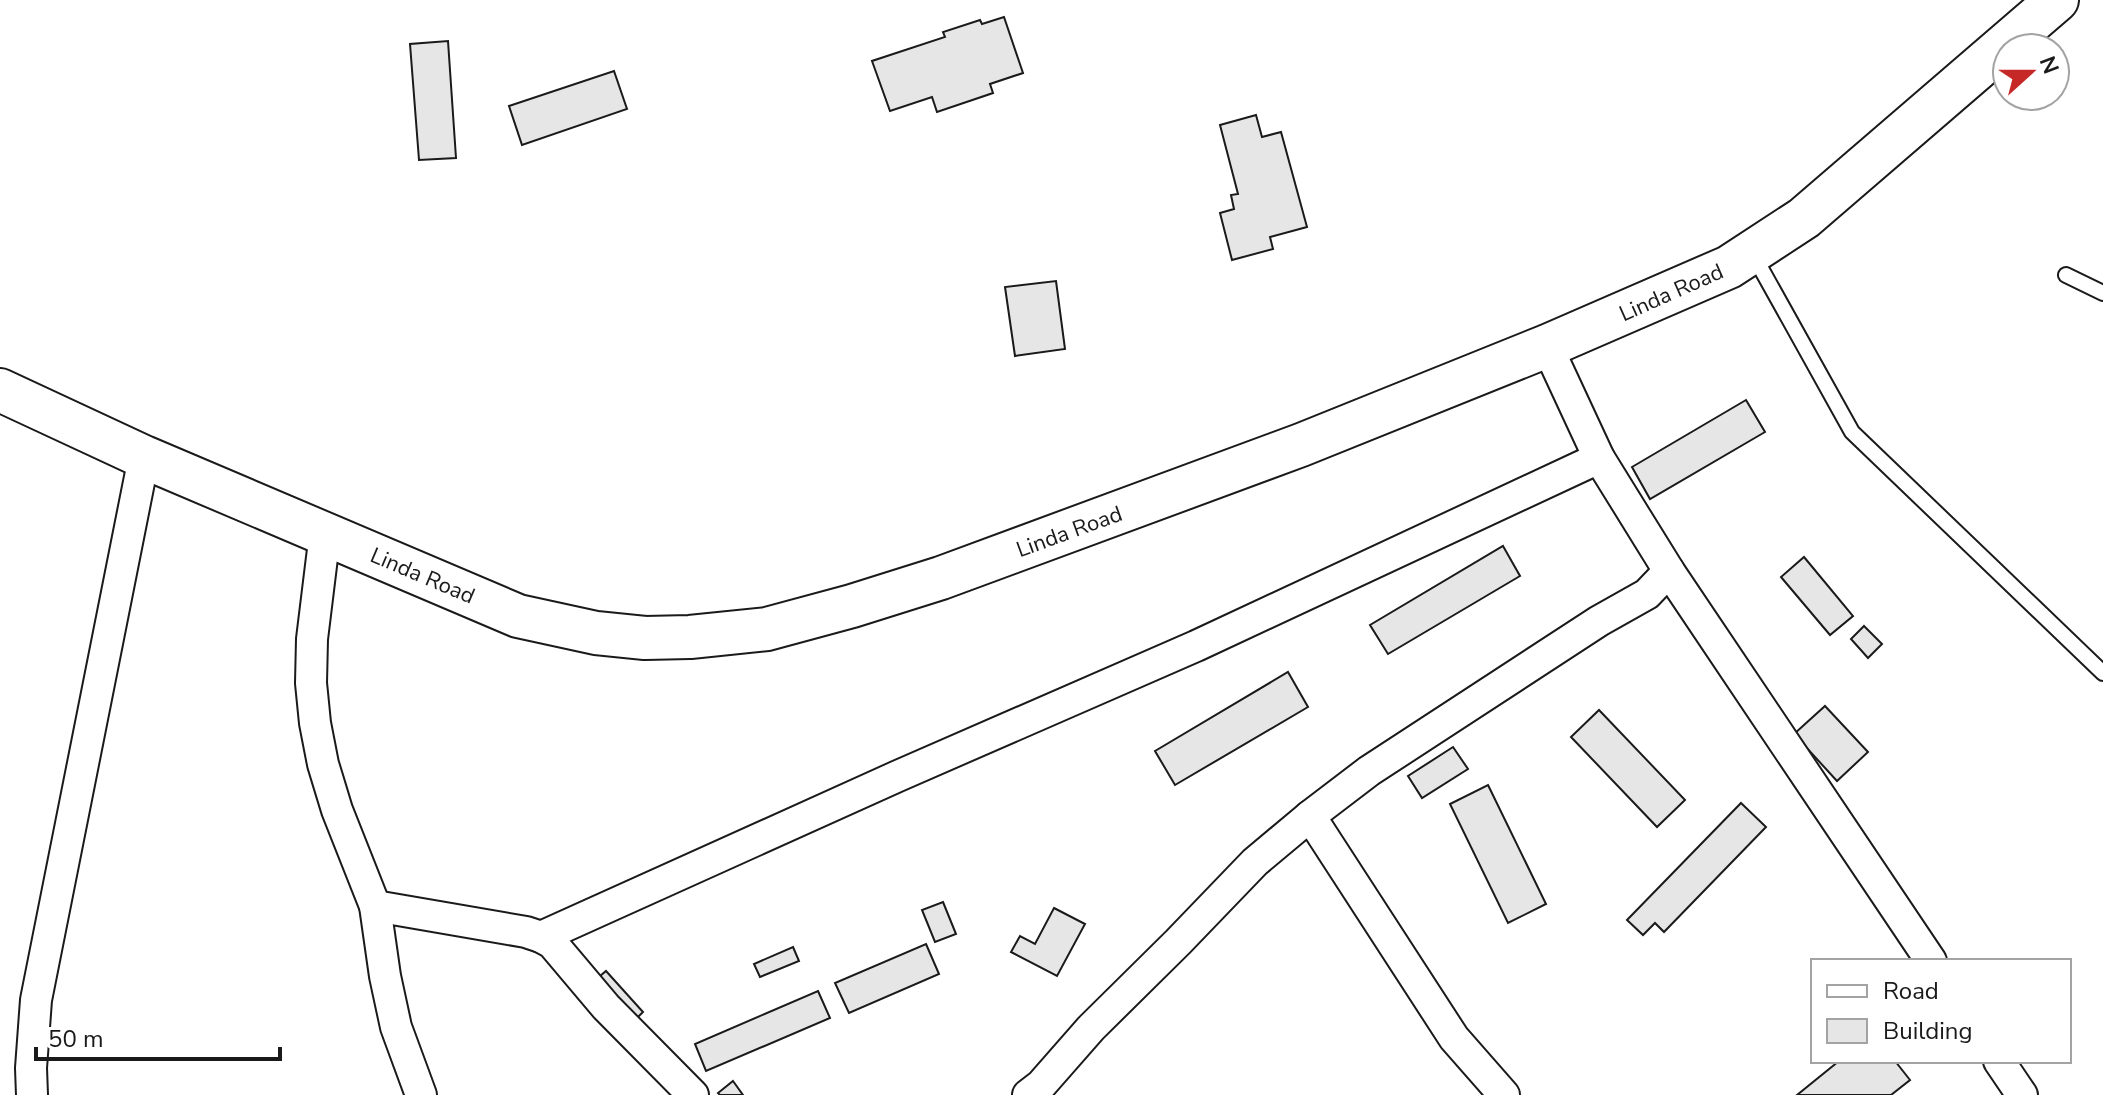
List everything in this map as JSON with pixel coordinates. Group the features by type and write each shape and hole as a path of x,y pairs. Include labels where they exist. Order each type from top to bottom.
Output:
{"street":[{"name":"Linda Road","path":"0,390 144,457 518,616 596,633 645,638 767,629 941,578 1301,445 1547,346 1729,267 1804,218 2057,0"},
{"path":"1547,346 1599,458 1669,571 1930,959"},
{"path":"32,1095 36,1000 144,457"},
{"path":"541,937 1196,646 1599,458"},
{"path":"325,533 312,639 311,683 315,723 337,810 375,906 396,1027 421,1095"},
{"path":"1028,1095 1244,872 1310,816 1369,771 1599,621 1647,594 1669,571"},
{"path":"1310,816 1454,1038 1504,1095"},
{"path":"375,906 505,928 552,943 606,1007 693,1095"},
{"path":"2000,1063 2022,1095"}],"lane":[{"path":"1751,252 1852,432 2103,673"},
{"path":"2066,275 2103,293"}],"building":[{"path":"1004,17 1023,73 990,84 993,93 937,112 932,97 890,111 872,61 945,37 943,32 980,20 982,24"},
{"path":"448,41 456,158 419,160 410,44"},
{"path":"614,71 627,109 522,145 509,106"},
{"path":"1256,115 1262,137 1281,132 1307,227 1270,237 1273,249 1232,260 1220,213 1234,209 1231,195 1238,194 1220,125"},
{"path":"1056,281 1065,349 1015,356 1005,287"},
{"path":"1746,400 1765,432 1650,499 1632,467"},
{"path":"1503,546 1520,576 1388,654 1370,625"},
{"path":"1804,557 1853,616 1830,635 1781,577"},
{"path":"1864,626 1882,644 1868,658 1851,639"},
{"path":"1288,672 1308,707 1175,785 1155,751"},
{"path":"1825,706 1868,752 1837,781 1794,734"},
{"path":"1599,710 1685,800 1657,827 1571,737"},
{"path":"1453,747 1468,769 1422,798 1408,776"},
{"path":"1488,785 1546,904 1508,923 1450,804"},
{"path":"1741,803 1766,827 1664,932 1655,923 1643,935 1627,920"},
{"path":"943,902 956,934 935,942 922,910"},
{"path":"1054,908 1085,924 1057,976 1011,952 1020,936 1035,944"},
{"path":"926,944 939,974 849,1013 835,983"},
{"path":"793,947 799,961 760,977 754,964"},
{"path":"606,971 643,1012 631,1024 593,982"},
{"path":"818,991 830,1018 706,1071 695,1044"},
{"path":"1837,1063 1897,1063 1910,1080 1891,1095 1797,1095"},
{"path":"733,1081 743,1095 718,1093"}]}
